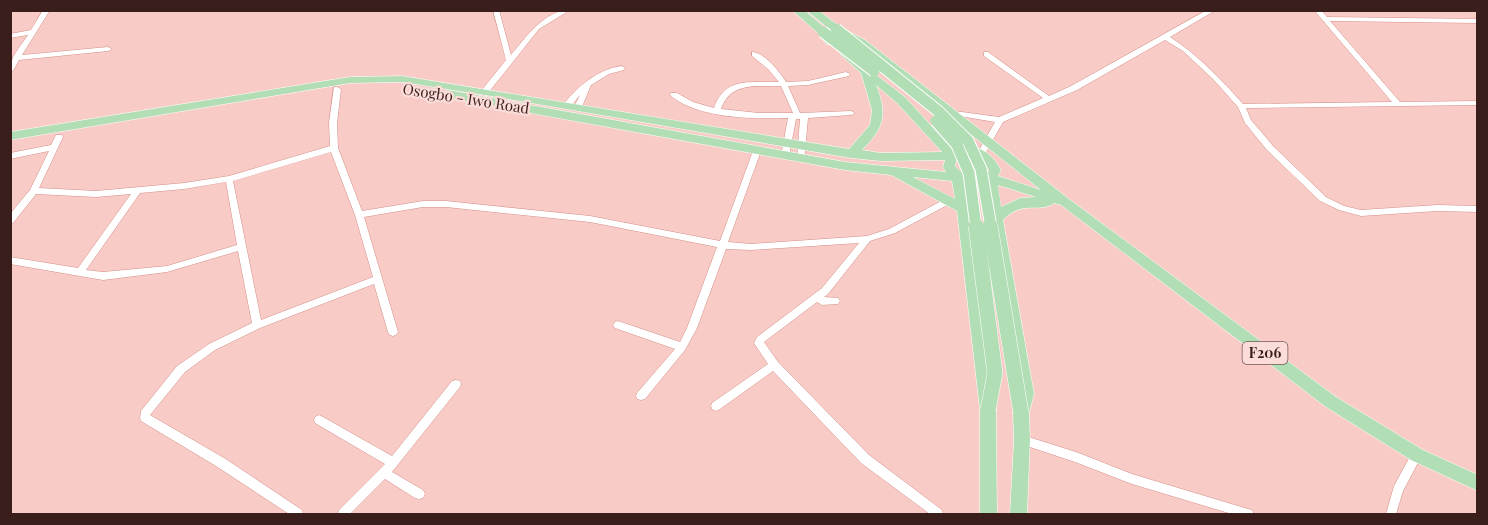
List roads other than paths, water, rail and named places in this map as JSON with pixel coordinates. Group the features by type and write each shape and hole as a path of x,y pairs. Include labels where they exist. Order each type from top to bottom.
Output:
{"main road":[{"path":"797,10 829,30 938,111 968,141 981,169 1021,413 1022,440 1018,514"},
{"path":"811,10 829,30 933,117 957,145 969,173 994,361 994,386 988,410"},
{"path":"829,30 827,40 907,106 952,156"},
{"path":"829,30 861,42 957,116 981,154 994,165 994,174 991,178 1026,394 1021,413"},
{"path":"851,154 872,133 879,114 878,102 865,72"},
{"name":"Osogbo - Iwo Road","path":"10,136 350,80 402,79 573,106 892,170 958,177"},
{"name":"Osogbo - Iwo Road","path":"10,145 57,142 338,89 369,86 430,91 757,151 787,150"},
{"name":"F206","path":"957,116 1065,202 1331,402 1417,454 1478,483"},
{"path":"952,156 968,151 981,154 1005,154"},
{"name":"Osogbo - Iwo Road","path":"802,153 851,154 881,158 952,156"},
{"path":"952,156 949,167 958,177 975,182 991,178 1065,202"},
{"path":"892,170 958,204 980,198 996,211"},
{"path":"958,177 958,204 988,410 988,514"},
{"path":"996,211 1016,202 1065,202"}],"street":[{"path":"10,69 47,10"},
{"path":"496,10 509,59"},
{"path":"485,91 509,59 537,28 567,10"},
{"path":"957,116 999,120 1113,68 1213,10"},
{"path":"1317,10 1398,104"},
{"path":"1326,19 1478,21"},
{"path":"10,36 32,32"},
{"path":"1166,37 1200,62 1241,106 1248,121 1270,148 1323,199 1342,208 1361,213 1437,208 1478,209"},
{"path":"16,58 108,49"},
{"path":"754,54 775,71 786,85 797,115 804,118 802,153"},
{"path":"986,54 1049,99"},
{"path":"573,106 588,86 603,73 621,68"},
{"path":"717,111 719,101 726,92 736,86 814,82 846,74"},
{"path":"338,89 333,123 334,148 359,215 393,332"},
{"path":"674,95 695,107 717,111 770,115 851,113"},
{"path":"1241,106 1478,103"},
{"path":"787,150 792,118 797,115"},
{"path":"981,154 999,120"},
{"path":"10,156 57,142"},
{"path":"10,221 34,191 57,142"},
{"path":"34,191 96,194 229,179 334,148"},
{"path":"641,396 682,347 692,328 757,151"},
{"path":"229,179 257,325"},
{"path":"79,273 137,191"},
{"path":"359,215 423,204 446,204 590,219 723,245 751,247 867,239 958,204"},
{"path":"867,239 821,294 760,340 760,347 774,365 865,459 938,514"},
{"path":"10,260 103,276 141,274 167,269 242,247"},
{"path":"298,514 220,462 146,418 147,409 181,369 197,356 230,337 378,279"},
{"path":"618,325 682,347"},
{"path":"716,406 774,365"},
{"path":"343,514 393,464 456,384"},
{"path":"319,420 393,464"},
{"path":"1022,440 1076,457 1132,479 1248,514"},
{"path":"1391,514 1398,490 1417,454"},
{"path":"384,473 419,494"}]}
